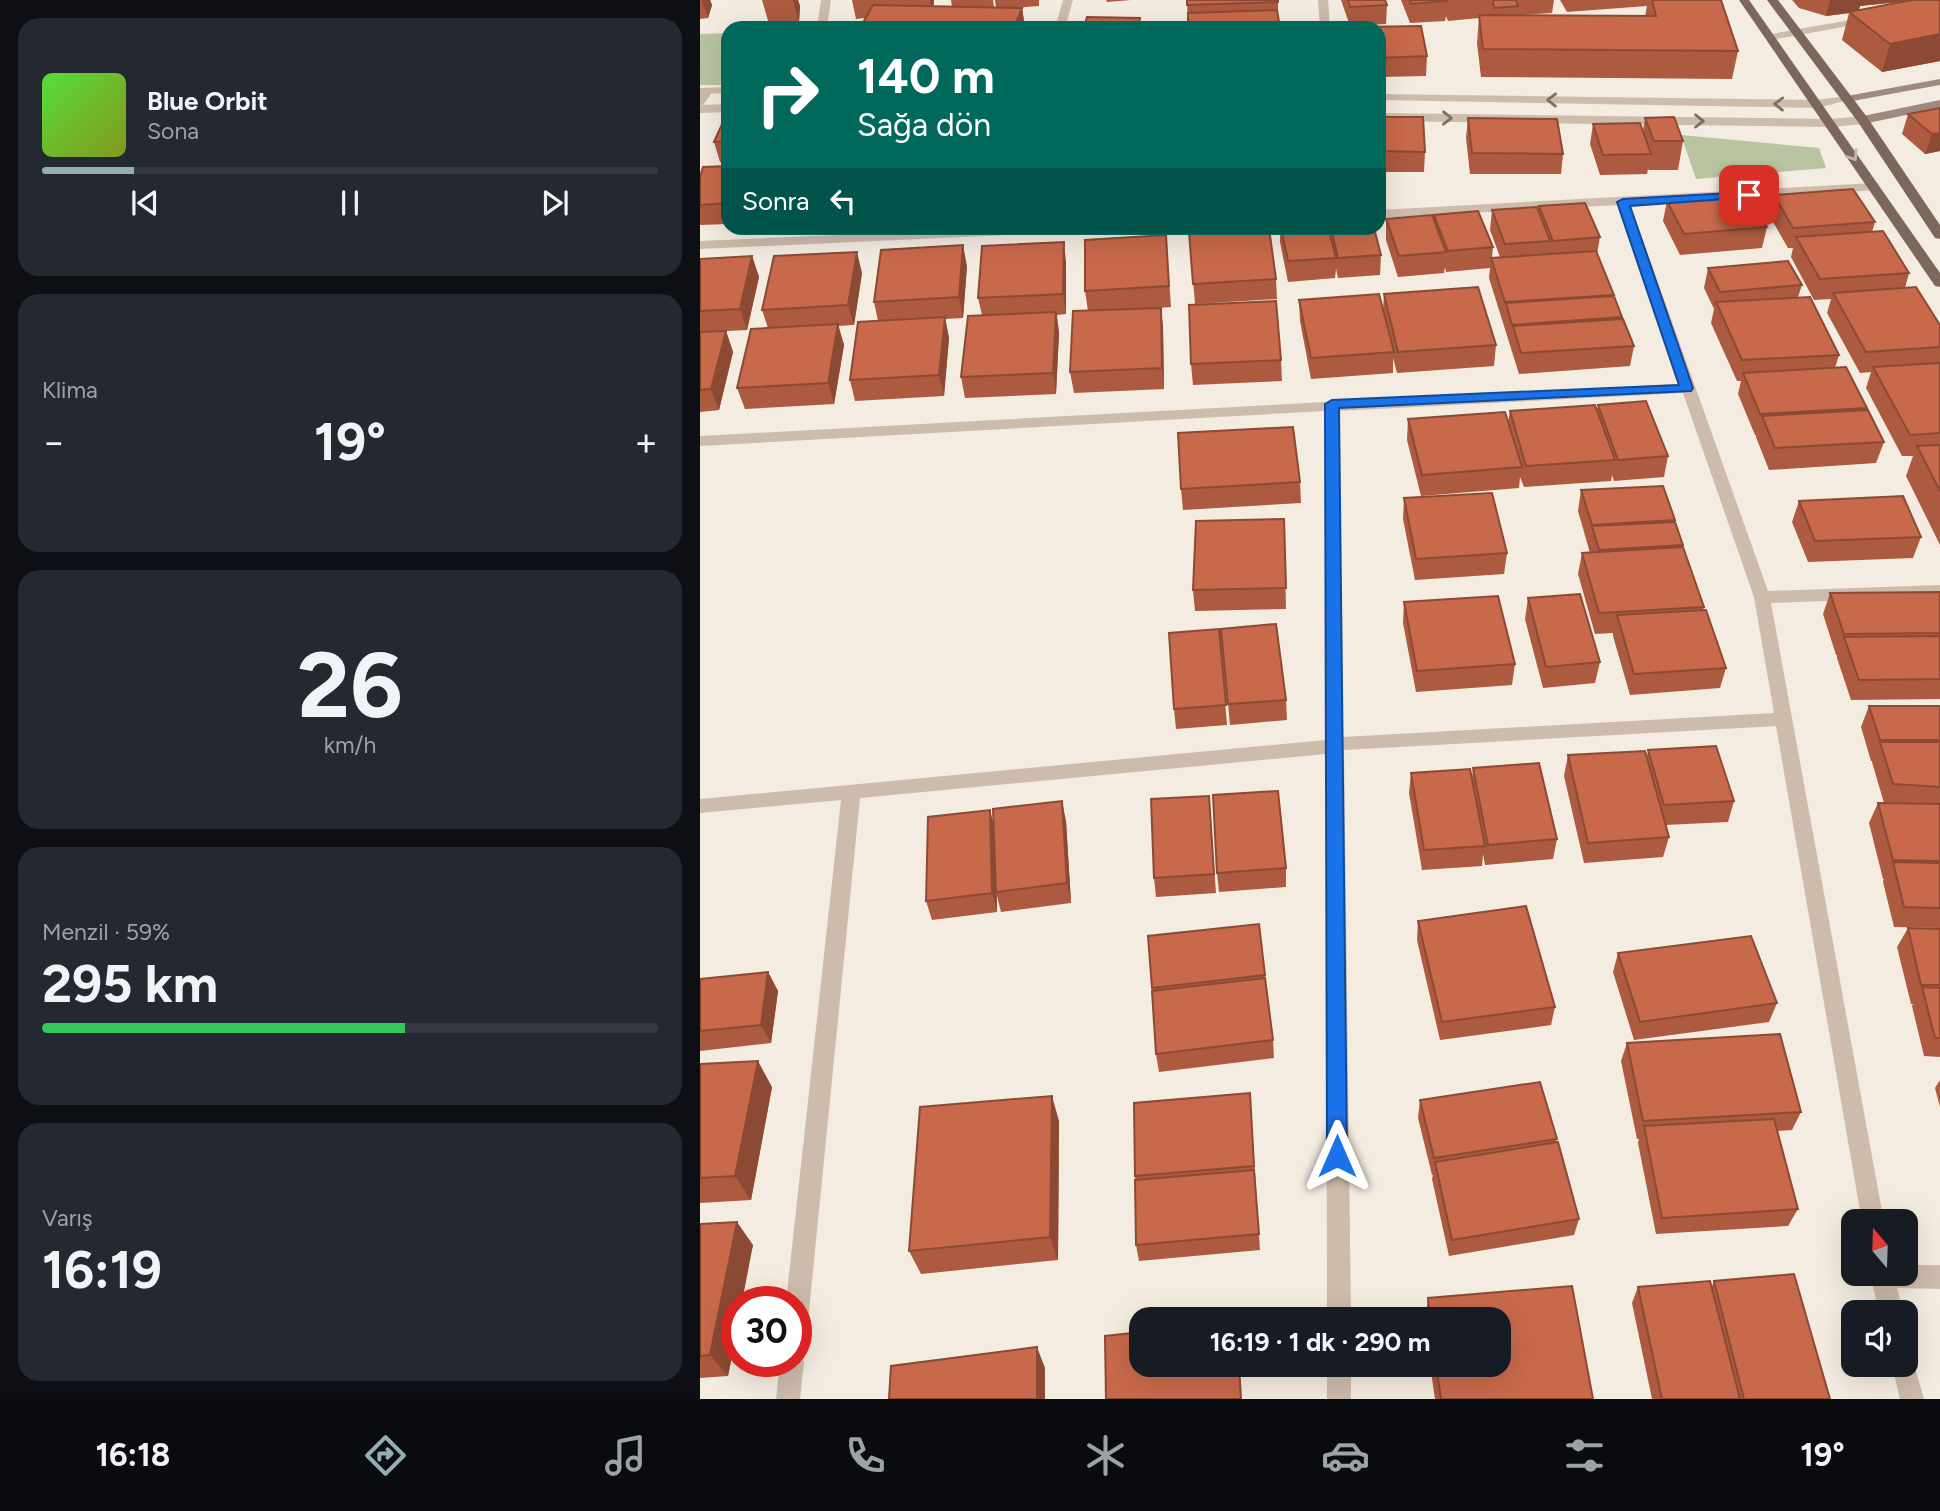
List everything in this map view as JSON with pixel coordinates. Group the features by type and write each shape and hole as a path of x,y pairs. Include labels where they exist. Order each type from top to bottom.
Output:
{"main road":[{"path":"1744,0 1875,187 1936,268 1940,283"},
{"path":"1772,0 1863,120 1940,235"},
{"path":"1847,99 1940,82"},
{"path":"1863,120 1940,104"}],"street":[{"path":"823,21 826,0"},
{"path":"1062,21 1068,0"},
{"path":"1323,0 1324,21"},
{"path":"1770,37 1884,18"},
{"path":"702,94 721,91"},
{"path":"1386,97 1816,104 1847,99"},
{"path":"700,109 721,108"},
{"path":"1386,117 1831,123 1863,120"},
{"path":"1386,214 1875,187"},
{"path":"1623,202 1762,597 1871,1209"},
{"path":"700,245 921,235"},
{"path":"700,441 1007,426 1332,404 1687,388"},
{"path":"1332,404 1339,1307"},
{"path":"1762,597 1940,591"},
{"path":"700,806 1334,745 1785,719"},
{"path":"800,1286 851,792"},
{"path":"1918,1276 1940,1277"},
{"path":"788,1399 790,1377"},
{"path":"1339,1377 1339,1399"},
{"path":"1907,1377 1912,1399"}],"green space":[{"path":"721,33 721,85 700,85 700,34"},
{"path":"1681,135 1819,148 1826,168 1696,179"}],"building":[{"path":"1187,0 1278,0 1278,2 1187,5"},
{"path":"1348,0 1385,0 1387,5 1350,7"},
{"path":"1410,0 1446,0 1447,1 1411,4"},
{"path":"1493,0 1516,0 1518,6 1495,8"},
{"path":"1652,0 1721,0 1738,51 1483,49 1479,15 1656,16"},
{"path":"1912,0 1940,0 1940,34 1890,44 1849,12"},
{"path":"873,5 1022,8 1017,21 864,21"},
{"path":"1277,10 1279,21 1188,21 1188,13"},
{"path":"1087,17 1140,18 1139,21 1086,21"},
{"path":"1421,26 1427,56 1386,58 1386,27"},
{"path":"1940,108 1940,133 1932,134 1908,114"},
{"path":"1386,117 1423,117 1425,152 1386,151"},
{"path":"1674,117 1683,141 1654,141 1645,118"},
{"path":"1468,118 1557,119 1563,154 1472,153"},
{"path":"1640,123 1651,154 1603,155 1593,124"},
{"path":"721,126 721,142 714,142"},
{"path":"721,166 721,204 700,205 700,177 703,167"},
{"path":"1853,189 1875,222 1793,228 1774,195"},
{"path":"1748,195 1767,227 1684,234 1667,201"},
{"path":"1585,203 1600,237 1553,241 1539,206"},
{"path":"1537,207 1550,241 1505,244 1492,210"},
{"path":"1478,211 1493,247 1448,251 1434,215"},
{"path":"1432,215 1446,252 1399,256 1386,219"},
{"path":"1883,231 1909,273 1820,279 1796,237"},
{"path":"1166,235 1169,286 1085,291 1085,240"},
{"path":"1189,235 1270,235 1276,279 1193,284"},
{"path":"1282,235 1330,235 1336,258 1288,261"},
{"path":"1333,235 1376,235 1381,255 1338,258"},
{"path":"1064,242 1063,294 978,298 982,246"},
{"path":"963,245 959,297 874,302 881,250"},
{"path":"1596,251 1614,295 1505,302 1491,258"},
{"path":"857,252 848,305 762,310 774,256"},
{"path":"752,256 740,309 700,311 700,259"},
{"path":"1788,261 1802,285 1720,292 1708,268"},
{"path":"1478,287 1496,345 1398,352 1384,294"},
{"path":"1916,287 1940,325 1940,347 1866,352 1833,293"},
{"path":"1379,294 1394,352 1311,358 1299,300"},
{"path":"1614,296 1622,317 1512,325 1506,303"},
{"path":"1810,297 1839,355 1742,360 1716,302"},
{"path":"1276,301 1281,360 1191,364 1189,305"},
{"path":"1161,308 1162,368 1070,372 1073,311"},
{"path":"1056,312 1053,373 961,377 968,316"},
{"path":"945,317 939,375 850,380 858,322"},
{"path":"1623,319 1634,346 1521,353 1513,326"},
{"path":"838,324 828,383 737,388 751,329"},
{"path":"726,331 711,389 700,390 700,332"},
{"path":"1940,363 1940,433 1910,435 1873,367"},
{"path":"1846,367 1867,408 1760,414 1743,373"},
{"path":"1646,401 1668,456 1618,460 1598,405"},
{"path":"1595,405 1615,460 1526,466 1510,411"},
{"path":"1868,410 1884,442 1775,448 1762,416"},
{"path":"1505,412 1522,467 1422,475 1408,419"},
{"path":"1293,427 1300,482 1181,489 1178,433"},
{"path":"1940,445 1940,491 1917,446"},
{"path":"1663,486 1675,520 1592,525 1581,490"},
{"path":"1492,493 1507,553 1416,559 1404,498"},
{"path":"1903,496 1921,537 1815,541 1799,501"},
{"path":"1284,519 1286,588 1193,590 1196,521"},
{"path":"1675,522 1683,545 1599,550 1592,526"},
{"path":"1683,547 1704,607 1599,613 1582,553"},
{"path":"1940,592 1940,633 1844,634 1830,593"},
{"path":"1580,594 1600,662 1546,667 1528,598"},
{"path":"1498,596 1515,664 1417,671 1404,602"},
{"path":"1706,610 1726,668 1634,674 1617,615"},
{"path":"1276,624 1286,700 1228,704 1221,629"},
{"path":"1219,629 1226,705 1174,709 1169,633"},
{"path":"1940,636 1940,679 1859,680 1844,637"},
{"path":"1869,706 1940,706 1940,740 1880,740"},
{"path":"1880,742 1940,742 1940,787 1893,784"},
{"path":"1716,746 1734,801 1664,805 1648,750"},
{"path":"1645,751 1669,837 1588,843 1568,755"},
{"path":"1539,763 1557,839 1488,845 1473,768"},
{"path":"1470,769 1485,846 1424,850 1411,773"},
{"path":"1278,791 1286,868 1217,873 1213,795"},
{"path":"1209,796 1214,874 1154,878 1151,799"},
{"path":"1062,801 1067,883 996,892 993,809"},
{"path":"1878,803 1940,804 1940,861 1893,860"},
{"path":"990,810 992,893 926,901 928,817"},
{"path":"1893,862 1940,863 1940,908 1904,907"},
{"path":"1526,906 1555,1007 1442,1022 1418,921"},
{"path":"1259,924 1265,975 1152,988 1148,936"},
{"path":"1908,928 1940,929 1940,985 1921,985"},
{"path":"1751,936 1777,1003 1640,1022 1618,953"},
{"path":"768,972 761,1025 700,1031 700,979"},
{"path":"1265,978 1273,1040 1156,1054 1152,991"},
{"path":"1922,987 1940,988 1940,1038 1935,1038"},
{"path":"1780,1034 1801,1112 1643,1121 1627,1043"},
{"path":"758,1061 735,1176 700,1178 700,1064"},
{"path":"1540,1082 1557,1139 1434,1158 1420,1100"},
{"path":"1250,1093 1254,1166 1135,1176 1134,1103"},
{"path":"1052,1096 1050,1237 909,1251 920,1107"},
{"path":"1774,1119 1798,1209 1662,1218 1644,1126"},
{"path":"1558,1142 1579,1219 1452,1240 1435,1162"},
{"path":"1254,1170 1259,1234 1136,1245 1135,1180"},
{"path":"737,1222 724,1286 721,1286 721,1301 710,1355 700,1356 700,1224"},
{"path":"1794,1274 1830,1399 1744,1399 1714,1281"},
{"path":"1710,1281 1740,1399 1662,1399 1638,1287"},
{"path":"1572,1286 1593,1399 1441,1399 1438,1377 1511,1377 1511,1307 1429,1307 1428,1298"},
{"path":"1129,1333 1129,1377 1240,1377 1241,1399 1106,1399 1105,1336"},
{"path":"1037,1347 1037,1399 889,1399 891,1366"}],"route":[{"path":"1337,1156 1332,404 1687,388 1623,202 1749,195"}]}
